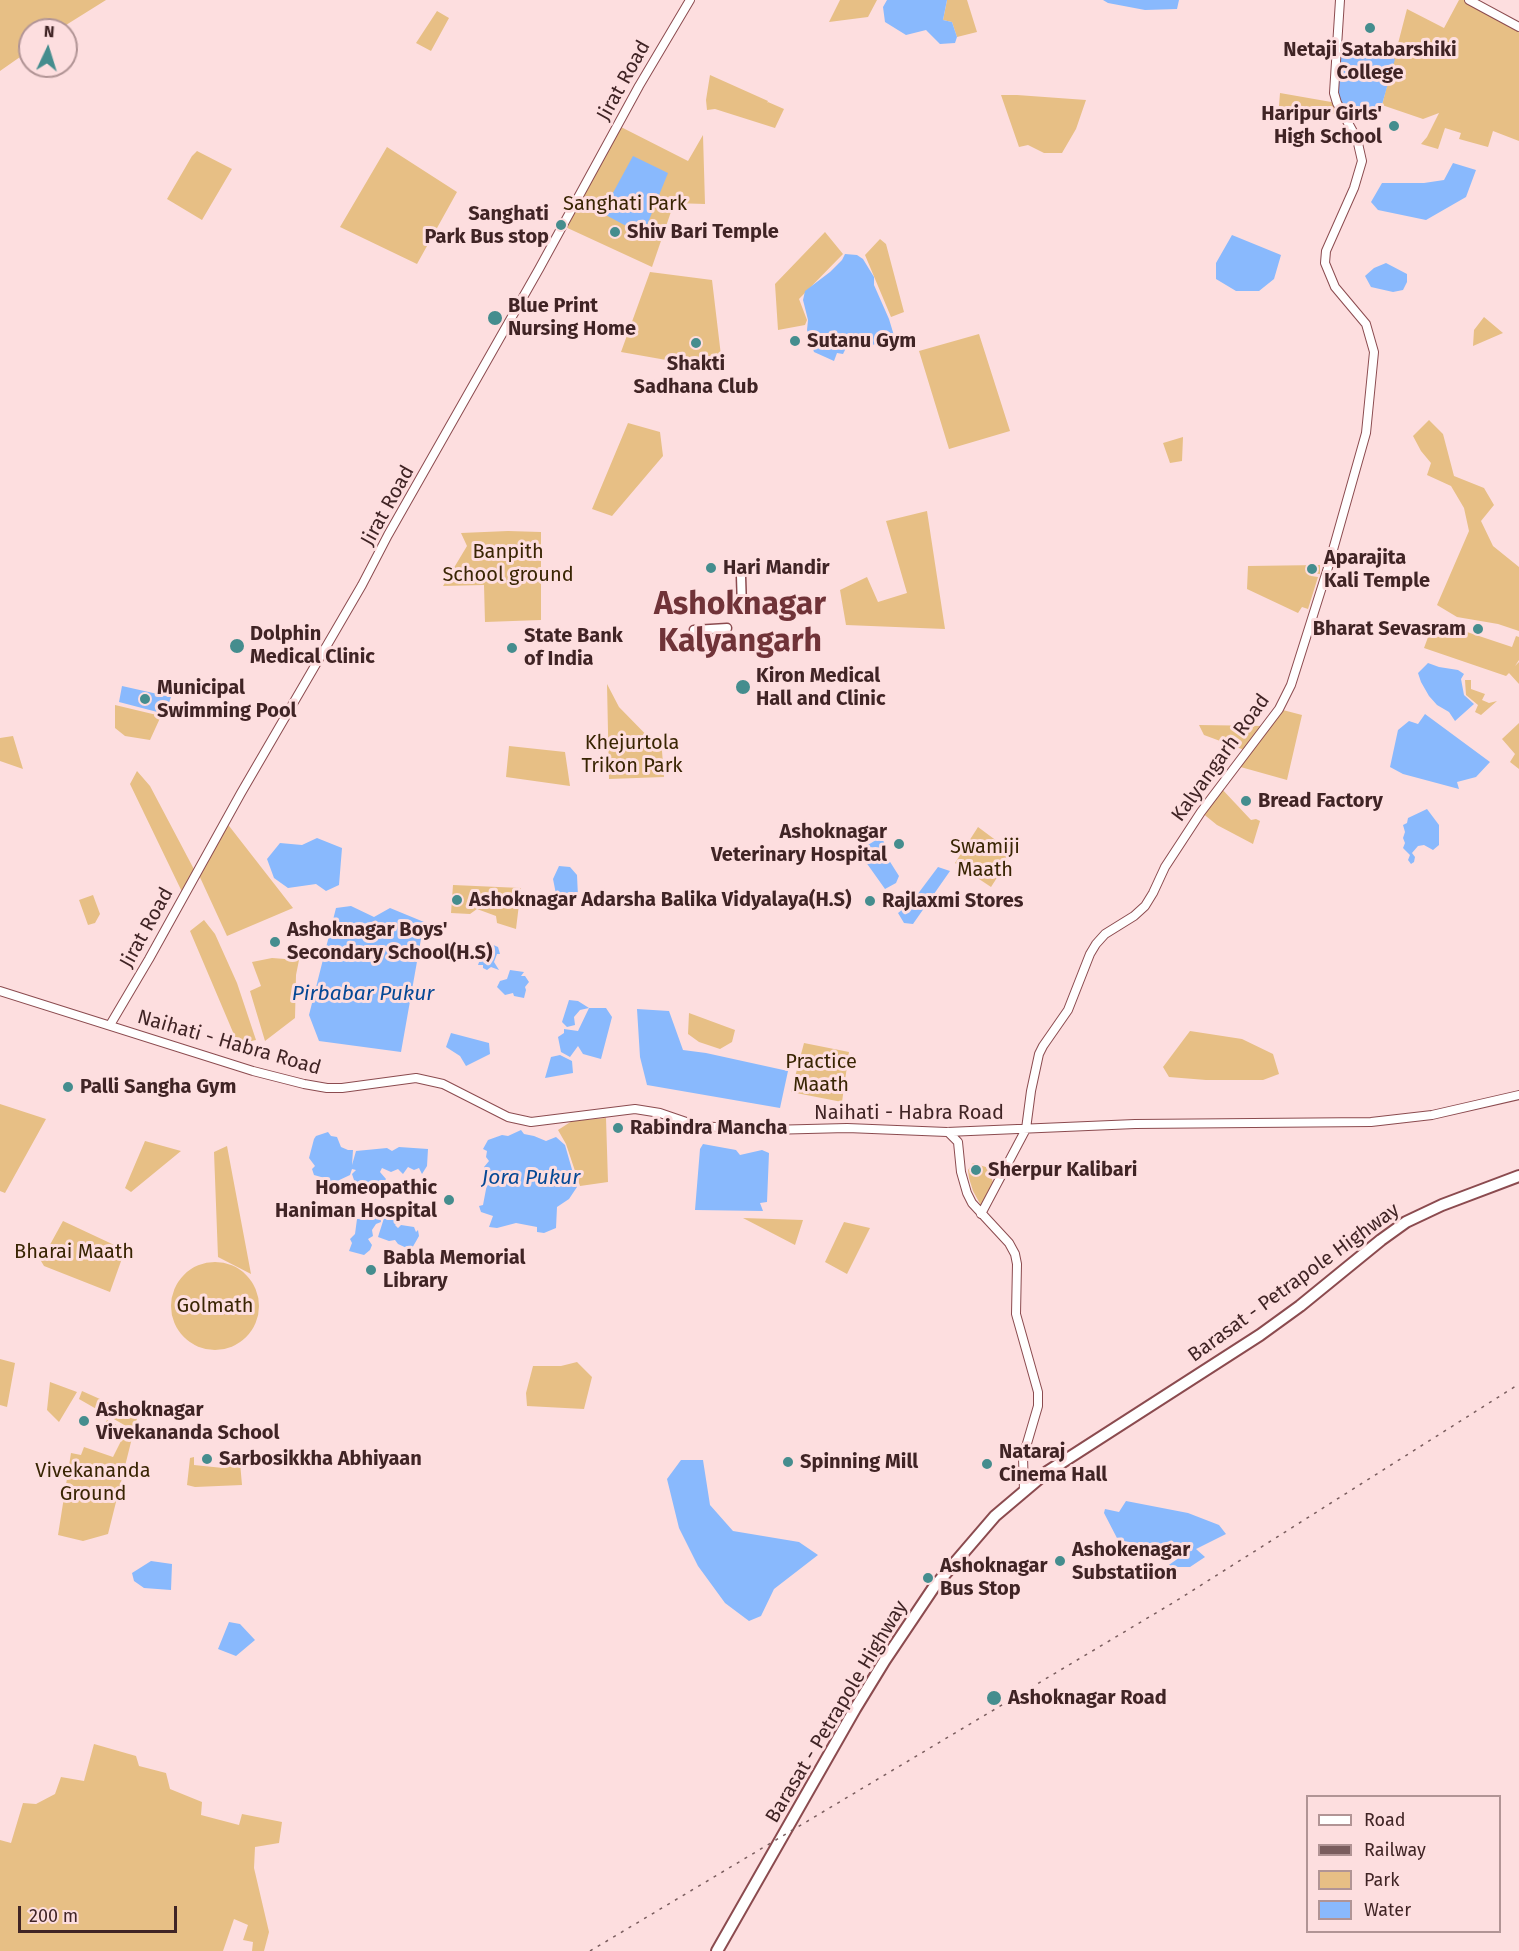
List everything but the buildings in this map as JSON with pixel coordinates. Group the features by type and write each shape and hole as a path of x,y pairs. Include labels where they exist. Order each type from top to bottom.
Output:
{"highway":[{"name":"Barasat - Petrapole Highway","path":"717,1951 855,1709 904,1630 934,1587 995,1516 1041,1476 1086,1444 1202,1374 1260,1335 1406,1222 1442,1205 1519,1176"}],"main road":[{"name":"Jirat Road","path":"110,1025 362,585 639,86 690,0"},
{"name":"Kalyangarh Road","path":"1026,1129 1031,1091 1043,1046 1064,1018 1079,978 1096,944 1105,934 1146,906 1165,867 1201,812 1284,700 1312,622 1352,485 1366,433 1374,352 1366,324 1335,287 1325,263 1326,251 1354,188 1362,161 1357,139 1334,93 1340,0"},
{"path":"1469,0 1519,27"},
{"path":"741,576 742,609"},
{"path":"694,630 727,628"},
{"name":"Naihati - Habra Road","path":"0,991 253,1071 327,1088 410,1078 434,1081 457,1090 493,1111 519,1120 540,1122 635,1109 660,1113 698,1126 727,1129 847,1128 947,1132 1135,1124 1371,1122 1432,1114 1519,1095"},
{"path":"981,1214 1026,1129"},
{"path":"947,1132 958,1142 961,1172 967,1193 981,1214 1009,1243 1015,1254 1018,1279 1016,1314 1038,1390 1038,1406 1026,1442 1022,1464 1024,1490"},
{"path":"1022,1464 1028,1473 1041,1476"}],"green space":[{"path":"0,0 106,0 77,18 18,18 18,58 0,71"},
{"path":"840,0 877,0 868,17 829,22"},
{"path":"947,0 967,0 977,32 957,37 952,22 943,20"},
{"path":"1459,0 1469,0 1519,26 1519,141 1493,131 1488,147 1459,139 1461,133 1445,128 1438,149 1421,144 1439,113 1423,119 1382,105 1407,9 1444,28"},
{"path":"437,11 449,18 431,51 416,43"},
{"path":"710,75 784,109 775,128 715,109 707,110 706,100"},
{"path":"1280,93 1337,103 1344,115 1279,106"},
{"path":"1001,95 1086,100 1076,129 1062,153 1044,153 1028,145 1019,147"},
{"name":"Sanghati Park","path":"619,126 688,161 703,135 705,204 674,203 652,267 561,225"},
{"path":"387,147 457,192 417,264 340,227"},
{"path":"197,151 232,169 202,220 167,199"},
{"path":"825,232 843,254 799,299 807,320 805,325 778,330 775,284"},
{"path":"880,239 886,244 904,312 891,317 865,255"},
{"path":"650,272 712,280 722,364 672,361 621,352"},
{"path":"1484,317 1503,333 1473,346 1474,330"},
{"path":"979,334 1010,431 949,449 919,351"},
{"path":"1429,420 1443,434 1454,476 1484,488 1494,505 1481,521 1493,546 1519,567 1519,631 1498,624 1457,617 1437,605 1469,531 1464,508 1451,486 1427,475 1431,463 1413,436"},
{"path":"628,423 660,432 663,456 612,516 592,509"},
{"path":"1183,437 1182,461 1170,463 1163,443"},
{"path":"927,511 945,629 846,625 840,590 867,577 878,602 907,593 886,521"},
{"name":"Banpith School ground","path":"541,532 541,620 485,622 484,585 443,586 467,546 461,533"},
{"path":"1320,565 1320,574 1311,573 1311,576 1318,577 1308,609 1302,607 1298,613 1247,589 1248,566"},
{"path":"1434,621 1512,647 1516,636 1519,637 1519,660 1515,666 1519,662 1519,684 1509,673 1506,676 1424,648"},
{"path":"1465,680 1471,680 1471,689 1485,694 1482,700 1489,703 1497,701 1481,715 1475,712 1478,705 1466,695"},
{"name":"Khejurtola Trikon Park","path":"607,684 619,707 662,751 664,777 609,779"},
{"path":"115,705 161,716 150,740 125,736 115,728"},
{"path":"1279,709 1302,715 1287,780 1237,766 1247,751 1204,735 1199,725 1266,726"},
{"path":"1519,723 1519,769 1510,762 1515,754 1502,739"},
{"path":"13,736 23,769 0,761 0,738"},
{"path":"509,746 565,752 570,786 506,777"},
{"path":"137,771 150,786 197,875 184,896 130,784"},
{"path":"1220,787 1251,820 1260,821 1253,844 1217,825 1201,812"},
{"path":"226,822 293,908 227,936 198,873"},
{"name":"Swamiji Maath","path":"978,827 1013,853 991,887 955,863"},
{"path":"453,885 521,888 516,929 497,923 496,916 477,909 470,914 451,913"},
{"path":"93,895 100,914 95,923 88,925 79,900"},
{"path":"204,920 215,934 237,983 256,1040 238,1044 190,931"},
{"path":"272,958 299,960 296,975 295,1018 265,1041 250,991 261,986 252,962"},
{"path":"689,1013 735,1030 732,1042 720,1049 699,1042 688,1034"},
{"path":"1190,1031 1242,1039 1273,1054 1279,1074 1263,1080 1206,1080 1169,1077 1163,1067"},
{"name":"Practice Maath","path":"804,1043 849,1052 842,1102 791,1092"},
{"path":"0,1104 46,1119 5,1193 0,1191"},
{"path":"606,1118 608,1182 580,1186 566,1144 558,1130 572,1121"},
{"path":"145,1141 181,1151 131,1192 125,1188"},
{"path":"227,1146 251,1274 218,1257 214,1152"},
{"path":"973,1163 989,1168 994,1186 983,1209 969,1178 968,1170"},
{"path":"743,1218 803,1220 795,1245"},
{"name":"Bharai Maath","path":"63,1221 125,1250 110,1292 44,1266 41,1261"},
{"path":"844,1222 870,1228 847,1274 825,1262"},
{"name":"Golmath","path":"215,1262 232,1266 246,1275 255,1289 259,1306 255,1323 246,1337 232,1346 215,1350 198,1346 184,1337 175,1323 171,1306 175,1289 184,1275 198,1266"},
{"path":"0,1359 15,1363 7,1407 0,1405"},
{"path":"577,1362 592,1377 584,1409 527,1406 526,1393 533,1366 561,1366"},
{"path":"50,1382 77,1392 59,1422 47,1410"},
{"path":"82,1391 138,1416 133,1430 79,1399"},
{"name":"Vivekananda Ground","path":"107,1420 133,1434 108,1534 83,1541 58,1535 71,1453 81,1455 84,1447 113,1457 123,1437 104,1427"},
{"path":"239,1451 242,1485 195,1487 187,1485 190,1458 194,1457 194,1465 223,1468 220,1454"},
{"path":"94,1744 136,1756 139,1766 166,1773 170,1789 202,1802 201,1815 239,1825 242,1814 282,1822 279,1843 255,1847 254,1868 269,1932 264,1951 252,1951 253,1942 243,1940 248,1925 234,1919 223,1951 0,1951 0,1840 11,1843 23,1803 36,1804 55,1794 61,1777 84,1781"}],"water":[{"path":"887,0 947,0 943,20 952,22 957,37 955,43 940,44 926,30 906,35 885,22 883,7"},
{"path":"1103,0 1179,0 1177,9 1145,10"},
{"path":"1336,46 1395,59 1379,115 1344,115 1337,103"},
{"path":"633,156 668,173 643,235 602,213"},
{"path":"1453,163 1476,170 1466,197 1426,220 1378,210 1371,202 1382,183 1424,183 1444,180"},
{"path":"1232,235 1281,255 1274,279 1259,291 1236,291 1216,279 1216,263"},
{"path":"845,254 857,255 863,259 874,277 874,285 895,339 872,345 847,346 843,354 837,353 834,361 814,352 807,330 808,320 803,300 805,291 830,272"},
{"path":"1386,263 1407,274 1407,282 1403,290 1393,292 1371,287 1365,276 1374,268"},
{"path":"1428,663 1458,670 1464,674 1461,679 1464,695 1474,704 1455,721 1449,712 1437,705 1429,696 1421,682 1418,673"},
{"name":"Municipal Swimming Pool","path":"122,686 171,697 165,714 119,702"},
{"path":"1425,714 1490,762 1476,777 1457,782 1459,789 1403,774 1390,767 1398,730 1409,721 1418,724"},
{"path":"1427,809 1439,825 1439,845 1433,850 1424,845 1418,846 1412,853 1415,857 1411,864 1408,860 1410,855 1403,848 1405,832 1403,825 1407,823 1408,818"},
{"path":"881,837 885,844 887,857 899,876 896,883 885,889 858,851"},
{"path":"317,838 342,848 339,885 326,891 316,884 288,888 274,878 267,859 280,843 302,845"},
{"path":"559,866 570,867 577,875 578,897 556,894 553,879"},
{"path":"938,867 950,871 913,924 904,923 898,913 911,903"},
{"name":"Pirbabar Pukur","path":"351,906 374,917 390,908 424,922 401,1052 319,1041 309,1015 336,908"},
{"path":"484,944 498,947 500,954 497,954 494,962 499,970 491,967 487,970 483,968 483,965 478,965 483,951 479,950"},
{"path":"510,970 524,972 521,976 525,976 529,982 525,987 524,998 514,996 513,993 505,995 497,987 500,981 507,979"},
{"path":"569,1000 578,1001 589,1008 580,1010 574,1017 575,1025 567,1027 562,1022"},
{"path":"589,1008 606,1008 612,1017 601,1059 583,1054 578,1046 570,1057 561,1052 558,1037 564,1033 564,1029 578,1031"},
{"path":"637,1009 669,1011 683,1050 788,1071 780,1108 647,1085 640,1057"},
{"path":"451,1033 489,1043 490,1054 466,1066 460,1056 446,1047"},
{"path":"560,1055 572,1061 573,1073 545,1078 551,1057"},
{"name":"Jora Pukur","path":"521,1130 524,1134 546,1141 556,1137 565,1145 577,1187 569,1199 557,1207 556,1228 544,1233 537,1232 537,1227 516,1223 497,1228 489,1227 493,1216 481,1212 479,1206 483,1205 487,1184 492,1174 487,1173 484,1167 489,1161 486,1157 487,1151 483,1149 488,1140 502,1135 508,1136"},
{"path":"328,1132 331,1136 337,1137 341,1147 353,1150 352,1165 356,1151 387,1148 392,1151 399,1147 428,1149 427,1166 422,1174 419,1168 414,1170 408,1167 403,1174 398,1169 391,1172 382,1168 380,1172 386,1179 382,1185 387,1188 387,1194 368,1191 363,1196 359,1195 352,1174 356,1170 352,1169 350,1175 333,1183 314,1175 312,1169 315,1166 309,1158 314,1139"},
{"path":"703,1144 736,1150 740,1155 762,1150 769,1153 767,1202 760,1203 763,1211 695,1210 700,1149"},
{"path":"369,1204 380,1215 381,1222 376,1224 372,1230 373,1236 368,1239 372,1245 364,1255 349,1251 352,1243 350,1239 355,1234 357,1219 360,1219 359,1216 365,1205"},
{"path":"384,1218 399,1220 395,1225 398,1228 401,1225 414,1227 416,1232 418,1230 419,1236 411,1250 398,1244 395,1240 389,1241 378,1237"},
{"path":"681,1460 703,1460 710,1505 733,1531 799,1542 818,1555 774,1589 761,1616 749,1621 725,1603 698,1566 679,1528 667,1479"},
{"path":"1126,1501 1188,1513 1219,1525 1226,1534 1196,1549 1205,1557 1190,1567 1166,1567 1183,1555 1173,1555 1163,1546 1118,1540 1104,1513 1105,1509 1119,1512"},
{"path":"151,1561 172,1564 171,1590 144,1588 134,1581 132,1573"},
{"path":"229,1622 240,1624 255,1640 236,1656 218,1649"}],"railway":[{"path":"590,1951 1176,1601 1519,1384"}],"place":[{"name":"Netaji Satabarshiki College","path":"1370,28"},
{"name":"Haripur Girls' High School","path":"1394,126"},
{"name":"Sanghati Park Bus stop","path":"561,225"},
{"name":"Shiv Bari Temple","path":"615,232"},
{"name":"Blue Print Nursing Home","path":"495,318"},
{"name":"Sutanu Gym","path":"795,341"},
{"name":"Shakti Sadhana Club","path":"696,343"},
{"name":"Hari Mandir","path":"711,568"},
{"name":"Aparajita Kali Temple","path":"1312,569"},
{"name":"Bharat Sevasram","path":"1478,629"},
{"name":"Dolphin Medical Clinic","path":"237,646"},
{"name":"State Bank of India","path":"512,648"},
{"name":"Kiron Medical Hall and Clinic","path":"743,687"},
{"name":"Municipal Swimming Pool","path":"145,699"},
{"name":"Bread Factory","path":"1246,801"},
{"name":"Ashoknagar Veterinary Hospital","path":"899,844"},
{"name":"Ashoknagar Adarsha Balika Vidyalaya(H.S)","path":"457,900"},
{"name":"Rajlaxmi Stores","path":"870,901"},
{"name":"Ashoknagar Boys' Secondary School(H.S)","path":"275,942"},
{"name":"Palli Sangha Gym","path":"68,1087"},
{"name":"Rabindra Mancha","path":"618,1128"},
{"name":"Sherpur Kalibari","path":"976,1170"},
{"name":"Homeopathic Haniman Hospital","path":"449,1200"},
{"name":"Babla Memorial Library","path":"371,1270"},
{"name":"Ashoknagar Vivekananda School","path":"84,1421"},
{"name":"Sarbosikkha Abhiyaan","path":"207,1459"},
{"name":"Spinning Mill","path":"788,1462"},
{"name":"Nataraj Cinema Hall","path":"987,1464"},
{"name":"Ashokenagar Substatiion","path":"1060,1561"},
{"name":"Ashoknagar Bus Stop","path":"928,1578"},
{"name":"Ashoknagar Road","path":"994,1698"}],"district":[{"name":"Ashoknagar Kalyangarh","path":"740,624"}]}
